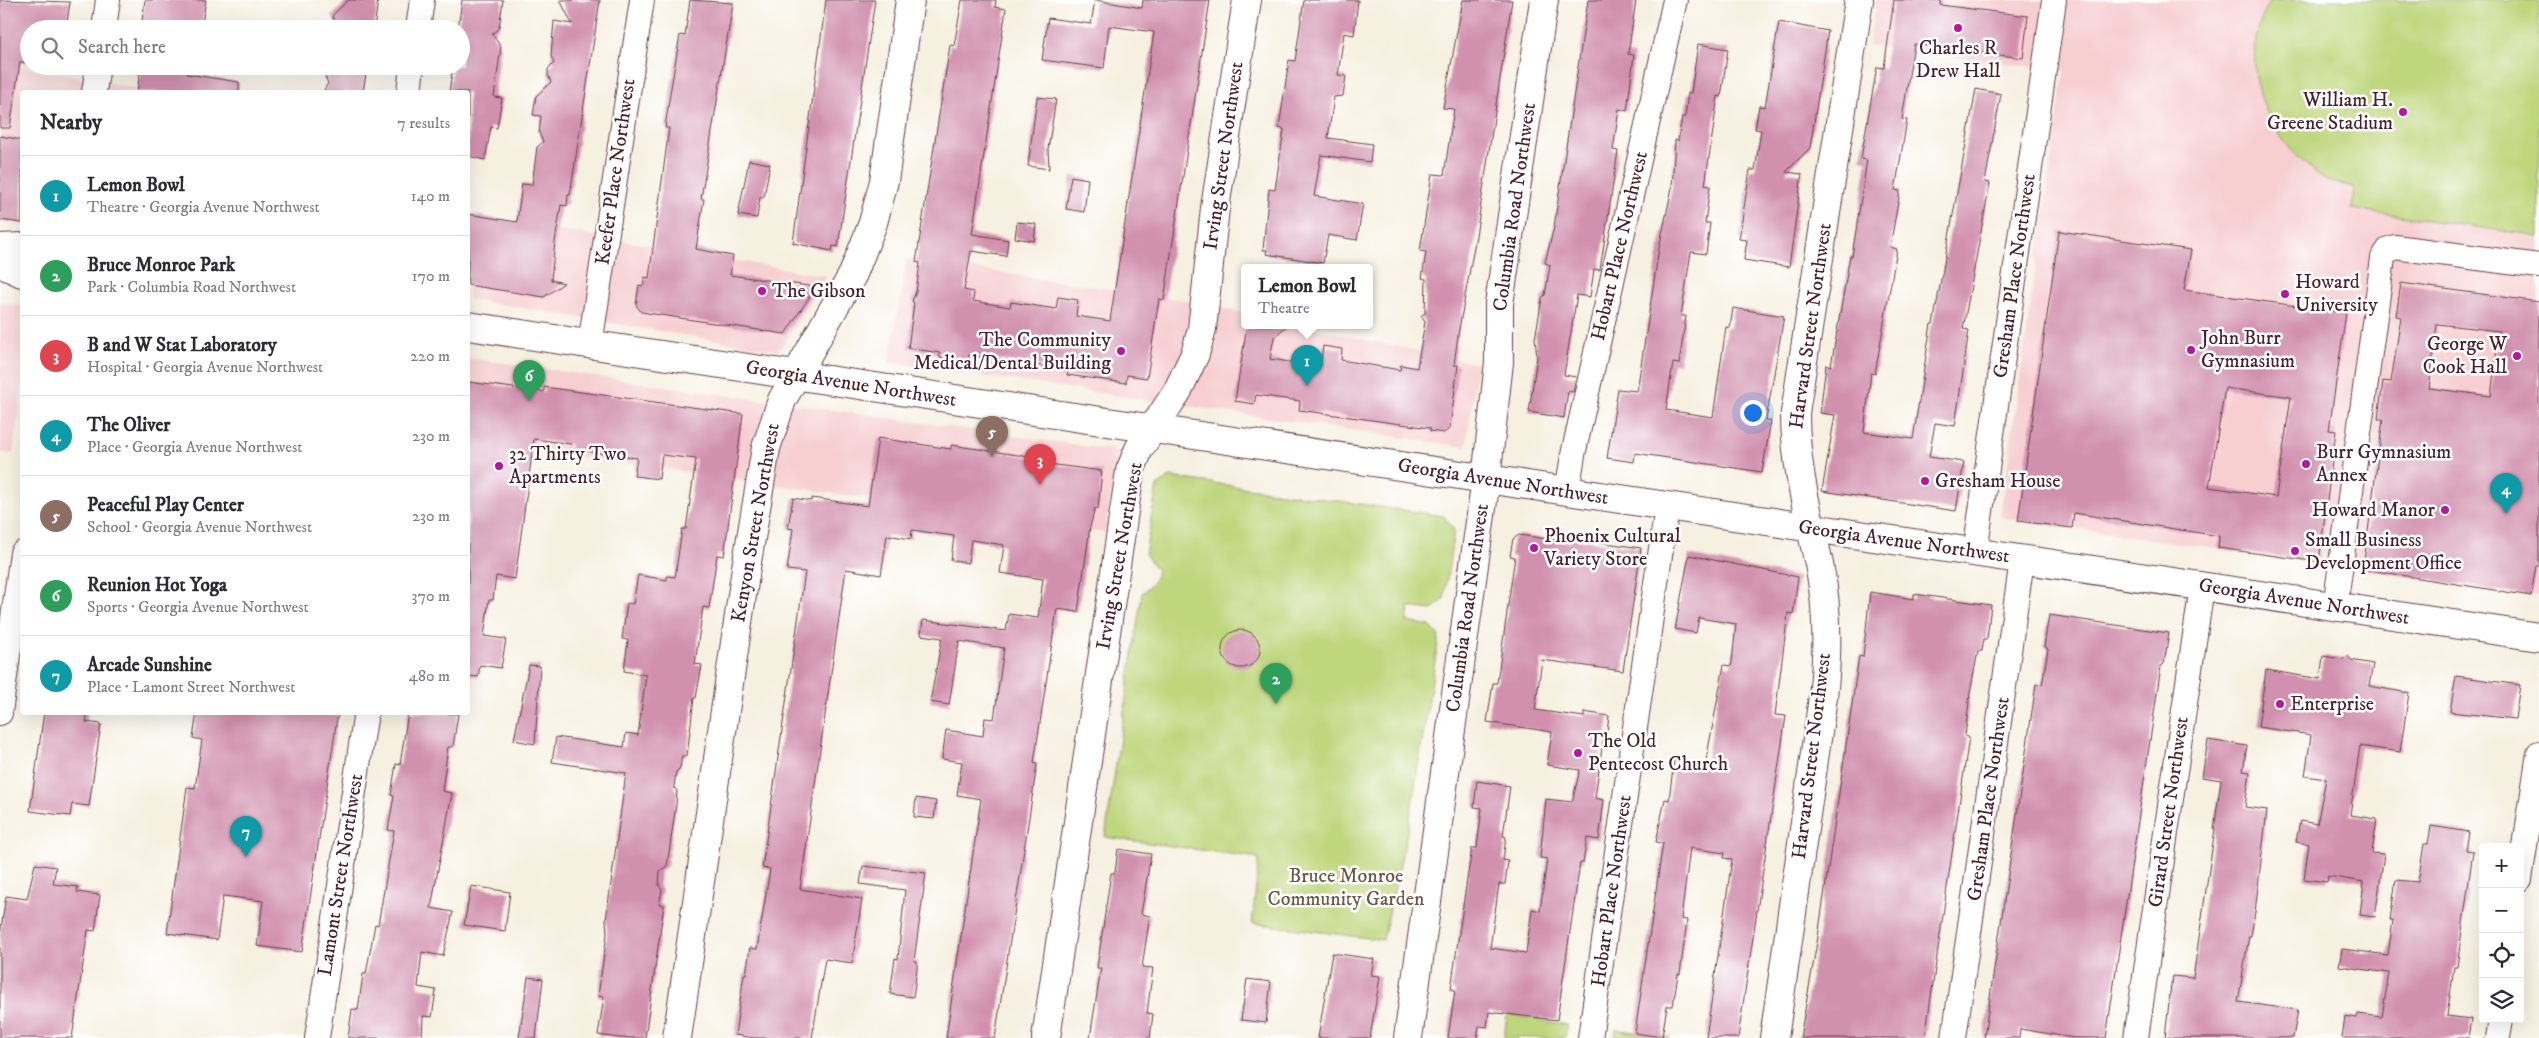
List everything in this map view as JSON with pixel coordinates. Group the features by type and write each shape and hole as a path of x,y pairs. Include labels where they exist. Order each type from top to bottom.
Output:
{"main road":[{"name":"Kenyon Street Northwest","path":"676,1038 746,568 766,448 777,412 853,274 873,224 884,181 910,0"},
{"name":"Irving Street Northwest","path":"1046,1038 1130,475 1139,448 1154,429 1184,379 1202,329 1216,208 1247,0"},
{"name":"Columbia Road Northwest","path":"1408,1038 1486,479 1499,362 1499,304 1544,0"},
{"name":"Harvard Street Northwest","path":"1774,1038 1824,685 1826,639 1823,594 1797,457 1796,405 1858,0"},
{"path":"0,248 20,246"},
{"path":"0,263 20,272"},
{"name":"Georgia Avenue Northwest","path":"470,326 2539,637"}],"street":[{"path":"105,20 108,0"},
{"path":"419,20 422,0"},
{"name":"Keefer Place Northwest","path":"590,345 642,0"},
{"name":"Hobart Place Northwest","path":"1567,492 1573,456 1675,0"},
{"name":"Gresham Place Northwest","path":"1975,553 2054,0"},
{"path":"94,90 97,75"},
{"path":"408,90 411,75"},
{"path":"2335,607 2383,258 2389,249 2395,246 2539,266"},
{"name":"Hobart Place Northwest","path":"1590,1038 1667,506"},
{"name":"Gresham Place Northwest","path":"1954,1038 2022,560"},
{"path":"0,713 20,568"},
{"name":"Girard Street Northwest","path":"2136,1038 2202,586"},
{"name":"Lamont Street Northwest","path":"317,1038 366,715"},
{"path":"2524,852 2539,753"},
{"path":"2498,1038 2500,1023"}],"shaded area":[{"name":"Howard University","path":"1876,0 2539,0 2539,596 2000,517 2064,71 1869,45"},
{"path":"0,64 20,67 20,75 70,75 143,90 20,90 20,225 0,221"},
{"path":"470,214 826,276 779,351 470,299"},
{"path":"907,259 1184,300 1241,312 1241,329 1316,329 1478,364 1466,447 889,362"},
{"path":"0,303 20,306 20,403 13,454 0,452"},
{"path":"470,358 1119,451 1105,533 470,440"}],"green space":[{"name":"William H. Greene Stadium","path":"2271,0 2539,0 2539,236 2352,209 2354,187 2325,179 2302,161 2285,142 2271,120 2261,97 2255,73 2255,48 2260,24"},
{"name":"Bruce Monroe Community Garden","path":"1170,477 1444,516 1454,530 1444,599 1433,610 1409,607 1407,622 1430,626 1439,636 1409,824 1383,940 1252,923 1259,858 1105,837 1142,593 1152,583 1157,570 1145,554 1157,486"},
{"path":"1507,1014 1567,1025 1565,1038 1504,1038"},
{"path":"1616,1029 1670,1038 1615,1038"}],"building":[{"path":"0,0 70,2 67,20 20,20 20,62 10,128 0,128"},
{"path":"145,0 206,0 203,20 142,20"},
{"path":"348,0 378,0 375,20 334,20 332,16"},
{"path":"462,0 503,0 499,28 492,34 501,47 494,97 502,98 497,128 491,127 485,160 470,156 470,90 449,90 452,75 470,75 470,20 459,20"},
{"path":"560,0 600,0 570,195 568,195 567,206 561,205 555,242 551,280 564,283 544,297 470,285 470,214 517,222 522,184 532,185 537,147 543,142 539,133 541,116 533,115 536,96 551,82 548,69 554,63 551,56 554,21 572,24"},
{"path":"690,0 733,3 701,199 704,199 696,249 733,256 730,275 816,287 785,334 641,312 636,305 639,285 643,286 645,277 649,278 669,128 665,128 670,94 680,35 685,36"},
{"path":"826,0 875,0 838,247 833,246 832,251 793,243"},
{"path":"962,0 996,0 995,7 1006,9 972,234 1008,240 1006,256 971,251 964,290 974,292 973,301 1010,307 1011,302 1056,309 1058,297 1078,300 1076,316 1110,321 1154,32 1109,26 1104,68 1042,60 1048,18 1091,24 1095,0 1142,8 1143,0 1210,0 1164,300 1159,299 1147,378 1127,375 1126,383 1067,375 1068,371 969,355 968,361 939,357 940,353 908,348 914,303 912,301 916,292 920,263 916,262 950,45 954,46"},
{"path":"1304,0 1358,0 1354,35 1344,33 1338,75 1346,76 1343,96 1334,97 1328,138 1372,144 1370,162 1321,155 1314,196 1363,204 1357,240 1328,235 1323,263 1266,254 1267,250 1263,250 1269,189 1275,190 1284,129 1279,128 1289,60 1295,61"},
{"path":"1463,0 1512,0 1476,236 1458,335 1454,365 1458,365 1450,428 1444,433 1430,431 1430,428 1299,410 1300,401 1256,395 1254,404 1235,401 1246,329 1283,329 1274,337 1270,359 1297,363 1304,372 1311,366 1320,367 1323,346 1342,349 1341,360 1400,370 1401,365 1417,368 1425,322 1421,316 1425,313 1426,279 1422,278 1426,252 1420,251 1432,174 1444,175 1454,109 1443,108"},
{"path":"1588,0 1636,0 1628,54 1634,55 1627,111 1619,109 1613,150 1618,151 1600,270 1594,269 1590,297 1577,295 1564,375 1576,377 1573,392 1568,391 1564,418 1529,412 1537,357 1535,339 1550,265 1545,263 1554,227"},
{"path":"1894,0 1941,0 1940,5 2028,16 2023,58 1914,44 1902,119 1907,120 1895,190 1900,191 1890,247 1897,249 1875,374 1871,373 1864,432 1913,439 1931,324 1933,324 1976,89 2001,94 1985,182 1990,183 1963,329 1969,330 1955,426 1935,423 1929,457 1964,462 1956,511 1822,491 1835,415 1820,413 1826,365 1831,366 1850,256 1852,256 1867,160 1861,159 1877,67 1884,68"},
{"path":"1779,22 1828,31 1810,148 1786,172 1802,174 1789,267 1744,260 1747,240 1739,239 1750,170 1755,170 1761,130 1755,129 1759,106 1765,107"},
{"path":"1698,44 1728,49 1721,97 1718,96 1705,185 1710,186 1705,223 1710,223 1706,254 1691,252 1681,316 1686,316 1679,364 1673,363 1666,410 1713,417 1726,327 1730,328 1733,308 1784,316 1766,420 1771,421 1762,472 1635,453 1634,462 1607,458 1618,389 1637,391 1659,248 1672,188 1675,140 1678,141 1682,117 1685,117 1688,93 1691,93"},
{"path":"140,75 194,75 239,82 239,90 137,90"},
{"path":"326,75 366,75 363,90 324,90 328,83"},
{"path":"1037,97 1056,99 1048,149 1049,169 1028,166"},
{"path":"0,136 20,140 20,223 0,220"},
{"path":"749,160 770,164 764,197 760,197 757,218 738,215"},
{"path":"1071,176 1088,179 1084,212 1066,209"},
{"path":"1017,222 1036,224 1034,241 1015,238"},
{"name":"John Burr Gymnasium","path":"2059,231 2191,250 2184,290 2346,313 2329,430 2336,431 2319,562 2218,548 2219,536 2074,513 2072,528 2018,521","holes":["2225,388 2291,397 2276,497 2209,487"]},
{"path":"2401,283 2539,302 2539,566 2536,566 2531,596 2363,569 2383,419 2378,419 2383,381 2391,382 2401,317 2396,316","holes":["2437,324 2499,331 2491,396 2429,388"]},
{"path":"470,382 544,392 544,387 743,414 724,556 717,555 709,608 703,607 695,664 702,665 696,698 694,698 687,756 682,756 680,768 676,772 674,787 677,791 676,805 667,866 660,871 659,886 662,890 659,904 664,905 645,1038 619,1038 598,1035 604,997 598,996 607,934 606,920 626,773 552,762 556,737 624,747 626,733 638,735 646,675 624,671 628,640 622,639 627,603 633,604 638,575 667,580 667,576 675,577 682,529 686,529 696,459 662,455 659,479 634,476 637,458 570,449 571,444 534,439 515,579 496,576 493,600 489,600 484,636 506,639 501,668 480,665 478,677 470,676"},
{"path":"878,438 951,449 951,445 1033,458 1033,462 1102,471 1098,509 1095,508 1090,527 1078,612 1057,609 1034,763 1037,764 995,1038 946,1038 981,799 957,795 962,762 942,759 946,730 983,736 985,718 994,719 1004,648 959,641 949,705 930,702 942,638 921,635 923,620 1006,631 1009,614 1038,618 1043,579 1000,573 1004,545 971,540 968,563 951,560 954,536 912,530 911,539 887,535 881,575 846,569 800,889 862,899 852,963 825,959 812,1038 754,1038 735,1035 750,948 757,949 770,869 762,868 805,572 787,570 793,529 788,528 793,498 811,501 812,498 868,506"},
{"path":"1519,535 1570,542 1571,538 1641,548 1623,671 1542,660 1535,710 1584,717 1584,712 1609,716 1606,740 1603,740 1595,798 1604,800 1599,840 1587,838 1583,863 1580,863 1557,1020 1489,1012 1487,1027 1479,1026 1477,1038 1448,1038 1455,990 1451,989 1464,899 1472,848 1477,848 1482,808 1474,807 1477,781 1510,786 1503,836 1506,837 1503,860 1508,861 1505,884 1499,884 1490,948 1526,953 1532,909 1540,911 1547,859 1540,858 1546,799 1572,802 1580,770 1547,765 1552,732 1487,722 1493,683 1497,683 1515,557 1510,556 1513,539"},
{"path":"1689,555 1798,577 1793,614 1788,613 1775,715 1786,716 1738,1038 1706,1038 1732,859 1724,858 1725,853 1690,848 1681,919 1687,920 1680,974 1678,974 1673,1006 1667,1006 1662,1037 1635,1033 1663,843 1656,842 1665,799 1669,800 1674,760 1705,766 1724,665 1731,666 1732,662 1736,624 1699,618 1696,633 1675,629"},
{"path":"1870,592 1914,599 1914,594 1991,605 1987,639 1984,639 1982,651 1978,651 1970,693 1965,736 1969,737 1925,1038 1800,1038 1818,937 1859,656 1863,657"},
{"path":"2049,615 2169,633 2164,664 2161,666 2106,1038 2074,1038 2020,1029 2019,1038 1984,1038 2036,684 2042,685 2048,649 2044,646"},
{"path":"1241,630 1254,636 1260,649 1254,662 1241,668 1228,662 1222,649 1228,636"},
{"path":"2323,656 2343,659 2348,656 2351,660 2373,664 2369,686 2409,693 2400,752 2360,746 2350,815 2377,819 2372,853 2384,854 2375,917 2360,915 2364,882 2328,876 2327,882 2304,879 2309,844 2296,842 2300,821 2317,824 2326,779 2305,776 2311,735 2258,727 2266,670 2320,679"},
{"path":"529,665 540,666 535,744 514,740"},
{"path":"2456,676 2520,685 2515,719 2450,712"},
{"path":"44,715 87,715 86,722 101,724 89,806 72,804 70,816 30,811"},
{"path":"197,715 338,715 302,952 257,946 263,901 223,896 217,940 167,933 187,787 195,788 202,740 193,738"},
{"path":"408,715 458,715 453,747 448,747 442,791 452,793 431,908 453,912 443,956 422,952 418,987 436,990 432,1017 423,1016 422,1038 348,1038 352,1009 358,1010 363,974 366,974 375,924 378,925 394,831 388,830 394,796 391,795 396,764 400,765"},
{"path":"2208,740 2247,746 2243,771 2250,772 2245,807 2267,810 2255,912 2238,1002 2298,1010 2293,1038 2165,1038 2172,976 2193,978 2215,829 2221,780 2202,777"},
{"path":"916,798 936,801 934,819 914,817"},
{"path":"2431,826 2469,832 2466,850 2473,851 2457,967 2454,967 2447,1016 2471,1019 2468,1038 2342,1038 2345,1016 2357,1018 2358,1014 2382,1017 2389,973 2339,966 2342,949 2388,955 2393,920 2390,920 2396,880 2418,882 2424,844 2428,844"},
{"path":"1118,849 1151,854 1141,914 1150,916 1142,967 1153,968 1147,1013 1153,1014 1150,1038 1090,1038 1101,968 1097,968 1111,873 1115,873"},
{"path":"35,864 56,867 53,884 78,887 77,892 100,895 95,931 88,930 72,1038 0,1038 0,935 6,896 27,899"},
{"path":"863,866 926,873 914,961 917,961 917,969 913,997 890,994 895,958 898,959 905,890 860,884"},
{"path":"471,886 510,892 505,931 464,925"},
{"path":"1332,953 1374,959 1371,975 1380,976 1370,1038 1318,1038"},
{"path":"528,977 543,979 536,1038 519,1038"},
{"path":"1247,979 1271,982 1266,1023 1241,1020"}],"place":[{"name":"Charles R Drew Hall","path":"1958,28"},
{"name":"William H. Greene Stadium","path":"2403,112"},
{"name":"The Gibson","path":"762,291"},
{"name":"Howard University","path":"2285,294"},
{"name":"John Burr Gymnasium","path":"2191,350"},
{"name":"The Community Medical/Dental Building","path":"1121,351"},
{"name":"George W Cook Hall","path":"2517,356"},
{"name":"Lemon Bowl","path":"1307,386"},
{"name":"Reunion Hot Yoga","path":"529,401"},
{"name":"Peaceful Play Center","path":"992,457"},
{"name":"Burr Gymnasium Annex","path":"2306,464"},
{"name":"32 Thirty Two Apartments","path":"499,466"},
{"name":"Gresham House","path":"1925,481"},
{"name":"B and W Stat Laboratory","path":"1040,485"},
{"name":"Howard Manor","path":"2445,510"},
{"name":"The Oliver","path":"2506,514"},
{"name":"Phoenix Cultural Variety Store","path":"1534,548"},
{"name":"Small Business Development Office","path":"2295,551"},
{"name":"Bruce Monroe Park","path":"1276,704"},
{"name":"Enterprise","path":"2280,704"},
{"name":"The Old Pentecost Church","path":"1578,753"},
{"name":"Arcade Sunshine","path":"246,857"}]}
